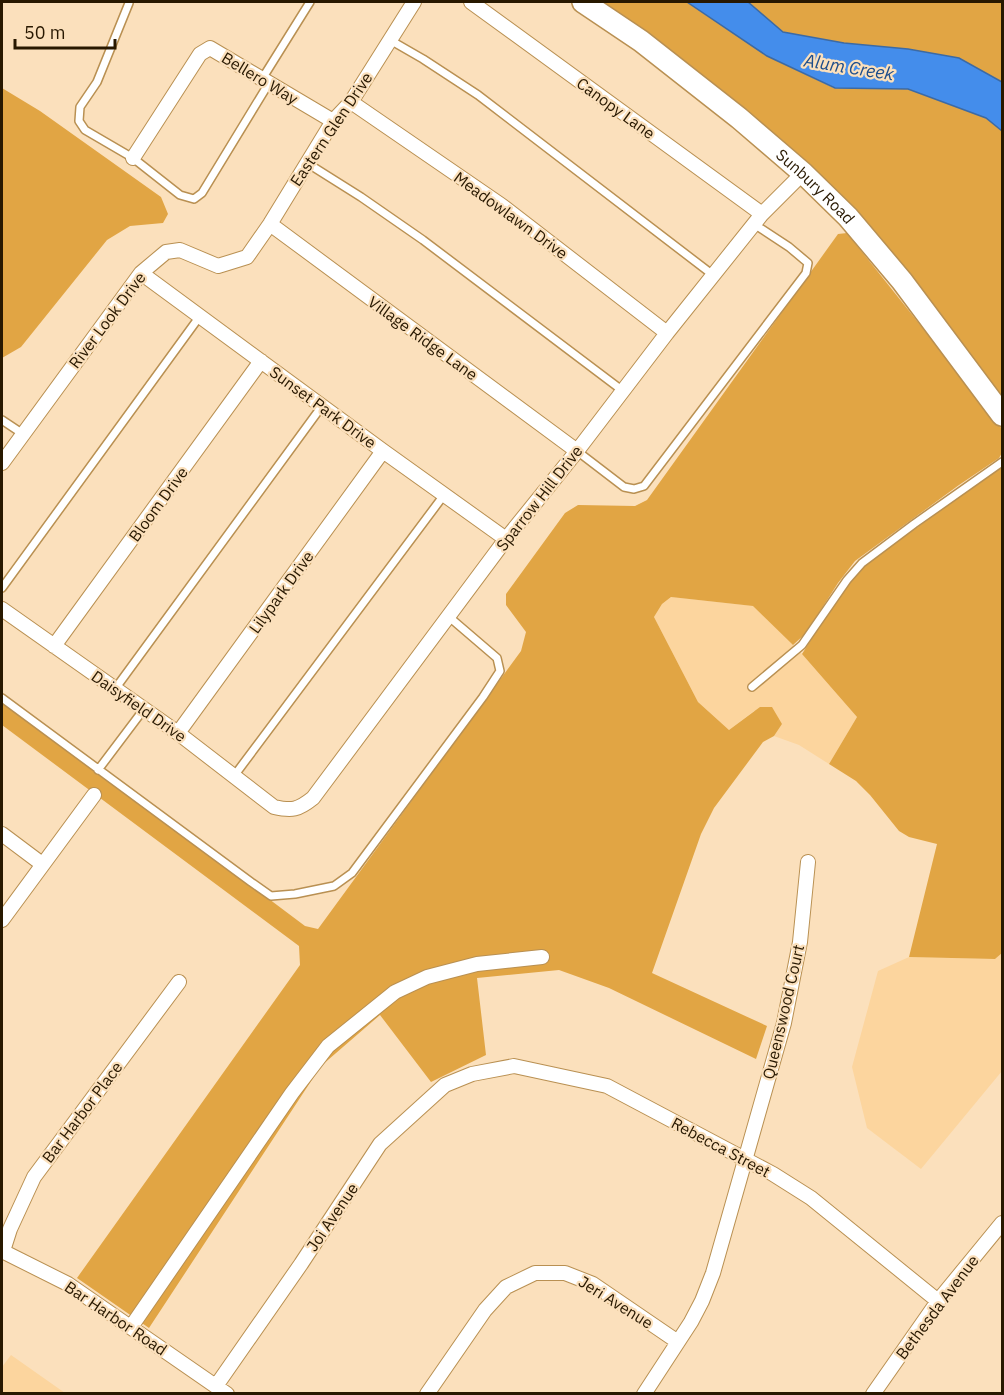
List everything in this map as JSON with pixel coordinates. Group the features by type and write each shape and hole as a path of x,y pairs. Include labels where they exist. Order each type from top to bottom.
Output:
{"main road":[{"name":"Sunbury Road","path":"583,2 683,72 803,173 848,217 902,281 1002,415"}],"street":[{"name":"Eastern Glen Drive","path":"247,256 270,224 333,121 351,102 414,2"},
{"name":"Canopy Lane","path":"471,2 758,219"},
{"name":"Bellero Way","path":"133,158 200,54 210,48 333,121"},
{"name":"Meadowlawn Drive","path":"351,102 501,205 667,333"},
{"name":"Sparrow Hill Drive","path":"274,807 295,809 302,807 313,798 506,539 667,333 758,219 803,173"},
{"name":"Village Ridge Lane","path":"270,224 577,451"},
{"name":"River Look Drive","path":"2,463 141,273 165,252 180,250 218,266 247,256"},
{"name":"Sunset Park Drive","path":"141,273 506,539"},
{"name":"Bloom Drive","path":"54,646 261,362"},
{"name":"Lilypark Drive","path":"178,733 383,451"},
{"name":"Daisyfield Drive","path":"2,609 178,733 274,807"},
{"path":"2,920 94,795"},
{"path":"2,834 42,864"},
{"name":"Queenswood Court","path":"644,1394 691,1322 713,1273 784,1023 800,942 808,862"},
{"path":"130,1327 292,1093 328,1046 395,992 427,977 477,964 542,957"},
{"name":"Bar Harbor Place","path":"2,1251 34,1177 179,982"},
{"name":"Rebecca Street","path":"472,1074 514,1066 607,1086 772,1174 811,1198 938,1301"},
{"name":"Joi Avenue","path":"221,1390 380,1144 445,1085 472,1074"},
{"name":"Bethesda Avenue","path":"873,1394 938,1301 1002,1223"},
{"name":"Bar Harbor Road","path":"2,1251 68,1284 221,1390"},
{"name":"Jeri Avenue","path":"427,1394 485,1310 506,1287 535,1273 565,1273 593,1284 678,1342"}],"lane":[{"path":"129,3 97,82 80,107 79,121 85,130 133,158 180,195 194,200 202,193 310,2"},
{"path":"390,40 478,95 713,275"},
{"path":"307,163 423,240 622,391"},
{"path":"577,451 624,487 634,489 644,486 806,273 808,263 758,219"},
{"path":"2,588 200,316"},
{"path":"115,689 322,406"},
{"path":"2,420 23,434"},
{"path":"752,687 802,645 862,562 1002,462"},
{"path":"234,776 444,495"},
{"path":"2,698 271,896 295,894 334,886 352,873 500,671 497,658 448,616"},
{"path":"98,770 144,709"}],"shaded area":[{"path":"597,2 687,2 767,56 834,88 908,89 986,118 1002,131 1002,405 881,239 815,172"},
{"path":"748,2 1002,2 1002,82 959,58 908,49 844,43 783,32"},
{"path":"2,88 40,111 161,197 168,214 163,223 130,226 107,240 21,347 2,358"},
{"path":"847,233 1002,429 1002,453 999,458 855,561 806,633 793,645 753,606 671,597 662,604 654,617 698,702 729,730 760,707 772,707 782,724 774,736 763,742 714,808 701,834 652,973 767,1026 756,1059 609,988 559,970 477,978 486,1055 431,1082 380,1015 321,1066 149,1328 77,1278 300,965 299,946 2,725 2,699 305,926 318,929 521,651 526,632 506,605 506,594 565,513 578,505 635,506 647,500 838,234"},
{"path":"1002,466 1002,953 995,959 909,957 937,844 909,837 899,831 856,781 829,764 857,717 802,654 843,589 861,568"},
{"path":"671,597 754,606 802,654 857,717 829,764 799,745 774,736 782,724 754,711 729,730 698,702 654,617 662,604"},
{"path":"1002,953 1002,1071 921,1169 867,1128 852,1067 878,971 909,957 995,959"},
{"path":"11,1355 65,1393 2,1393 2,1367"}],"water":[{"name":"Alum Creek","path":"687,2 748,2 783,32 844,43 908,49 959,58 1002,82 1002,131 986,118 908,89 835,88 767,56"}]}
